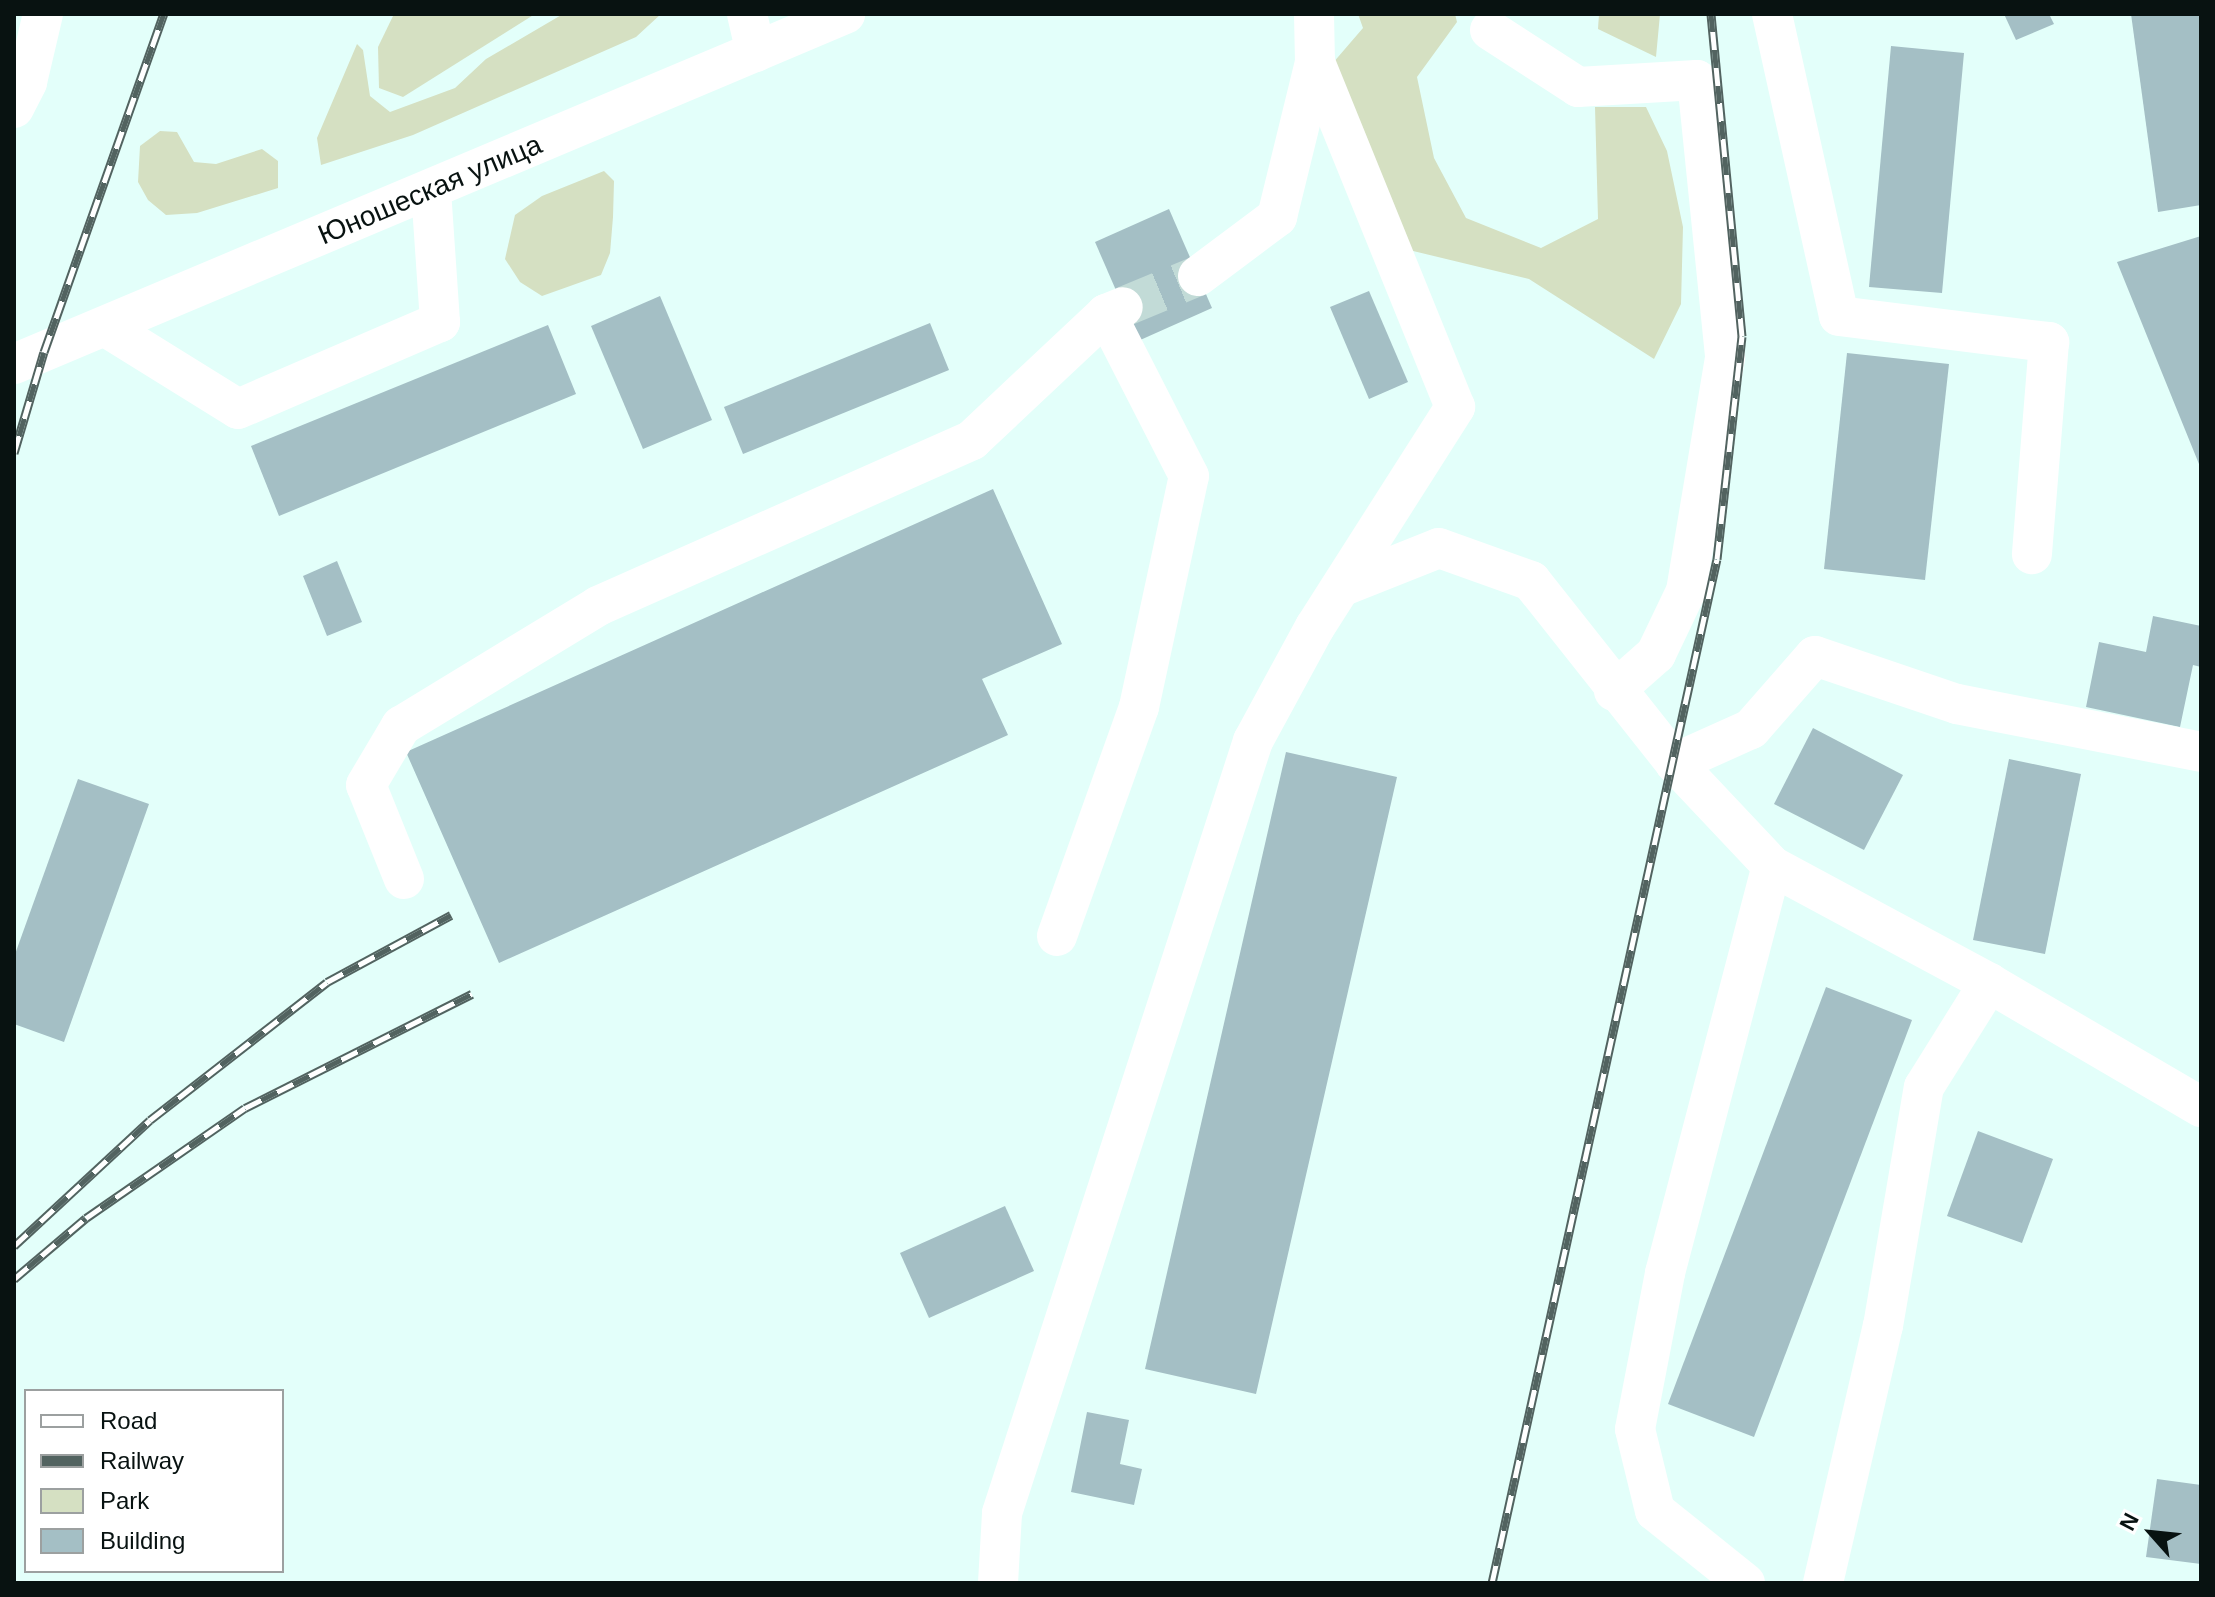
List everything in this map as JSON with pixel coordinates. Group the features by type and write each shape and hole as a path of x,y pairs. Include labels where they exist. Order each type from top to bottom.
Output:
{"street":[{"path":"14,108 27,82 43,14"},
{"name":"Юношеская улица","path":"14,364 431,190 752,33 845,14"},
{"path":"1198,276 1277,217 1315,62 1314,14"},
{"path":"1772,14 1839,316 2049,342 2032,554"},
{"path":"1490,30 1578,87 1697,80 1725,358 1686,591 1656,654 1614,691"},
{"path":"998,1583 1002,1513 1253,741 1341,587 1455,407 1315,62"},
{"path":"106,327 238,409 440,322 431,190"},
{"path":"404,879 366,785 401,726 598,606 972,440 1114,310 1189,476 1139,707 1057,936"},
{"path":"1341,587 1439,548 1531,581 1614,691 1675,763 1772,866 1989,983 2201,1107"},
{"path":"1675,763 1751,729 1815,656 1957,704 2201,752"},
{"path":"1731,1579 1655,1511 1635,1429 1665,1273 1772,866"},
{"path":"1823,1583 1883,1326 1924,1087 1989,983"}],"green space":[{"path":"394,14 535,14 403,97 379,88 378,47"},
{"path":"563,14 661,14 636,37 413,135 321,165 317,138 357,44 363,50 370,96 390,112 455,88 486,59"},
{"path":"1358,14 1455,14 1457,22 1417,77 1434,158 1466,218 1541,248 1598,219 1595,107 1646,107 1667,151 1683,227 1681,304 1654,359 1529,279 1409,250 1332,64 1363,28"},
{"path":"1599,14 1660,14 1656,57 1598,29"},
{"path":"160,131 177,132 194,162 216,164 262,149 278,161 278,188 197,213 166,215 148,200 138,182 140,146"},
{"path":"604,171 614,181 613,217 610,253 601,275 542,296 520,282 505,259 515,215 542,196"}],"building":[{"path":"2004,14 2049,14 2054,24 2016,40"},
{"path":"2131,14 2201,14 2201,205 2158,212"},
{"path":"1891,46 1964,53 1942,293 1869,287"},
{"path":"1169,209 1212,308 1138,341 1095,242"},
{"path":"2201,236 2201,469 2117,262"},
{"path":"1369,291 1408,382 1369,399 1330,307"},
{"path":"660,296 712,420 643,449 591,326"},
{"path":"930,323 949,370 743,454 724,407"},
{"path":"548,325 576,394 279,516 251,446"},
{"path":"1847,353 1949,364 1925,580 1824,569"},
{"path":"993,489 1062,644 982,679 1008,735 499,963 406,752"},
{"path":"337,561 362,622 327,636 303,576"},
{"path":"2153,616 2201,626 2201,667 2193,665 2180,727 2086,707 2099,642 2146,652"},
{"path":"1813,728 1903,775 1864,850 1774,804"},
{"path":"1286,752 1397,777 1256,1394 1145,1369"},
{"path":"2009,759 2081,774 2045,954 1973,940"},
{"path":"78,779 149,804 64,1042 14,1024 14,957"},
{"path":"1826,987 1912,1020 1754,1437 1668,1404"},
{"path":"1978,1131 2053,1159 2022,1243 1947,1216"},
{"path":"1005,1206 1034,1271 929,1318 900,1253"},
{"path":"1087,1412 1129,1420 1120,1464 1142,1469 1134,1505 1071,1492"},
{"path":"2157,1479 2201,1485 2201,1564 2146,1557"}],"tunnel":[{"path":"1123,307 1198,276"}],"railway":[{"path":"14,453 44,352 164,14"},
{"path":"1492,1583 1717,559 1742,336 1711,14"},
{"path":"14,1246 150,1120 327,982 451,915"},
{"path":"14,1279 86,1218 245,1108 472,994"}]}
